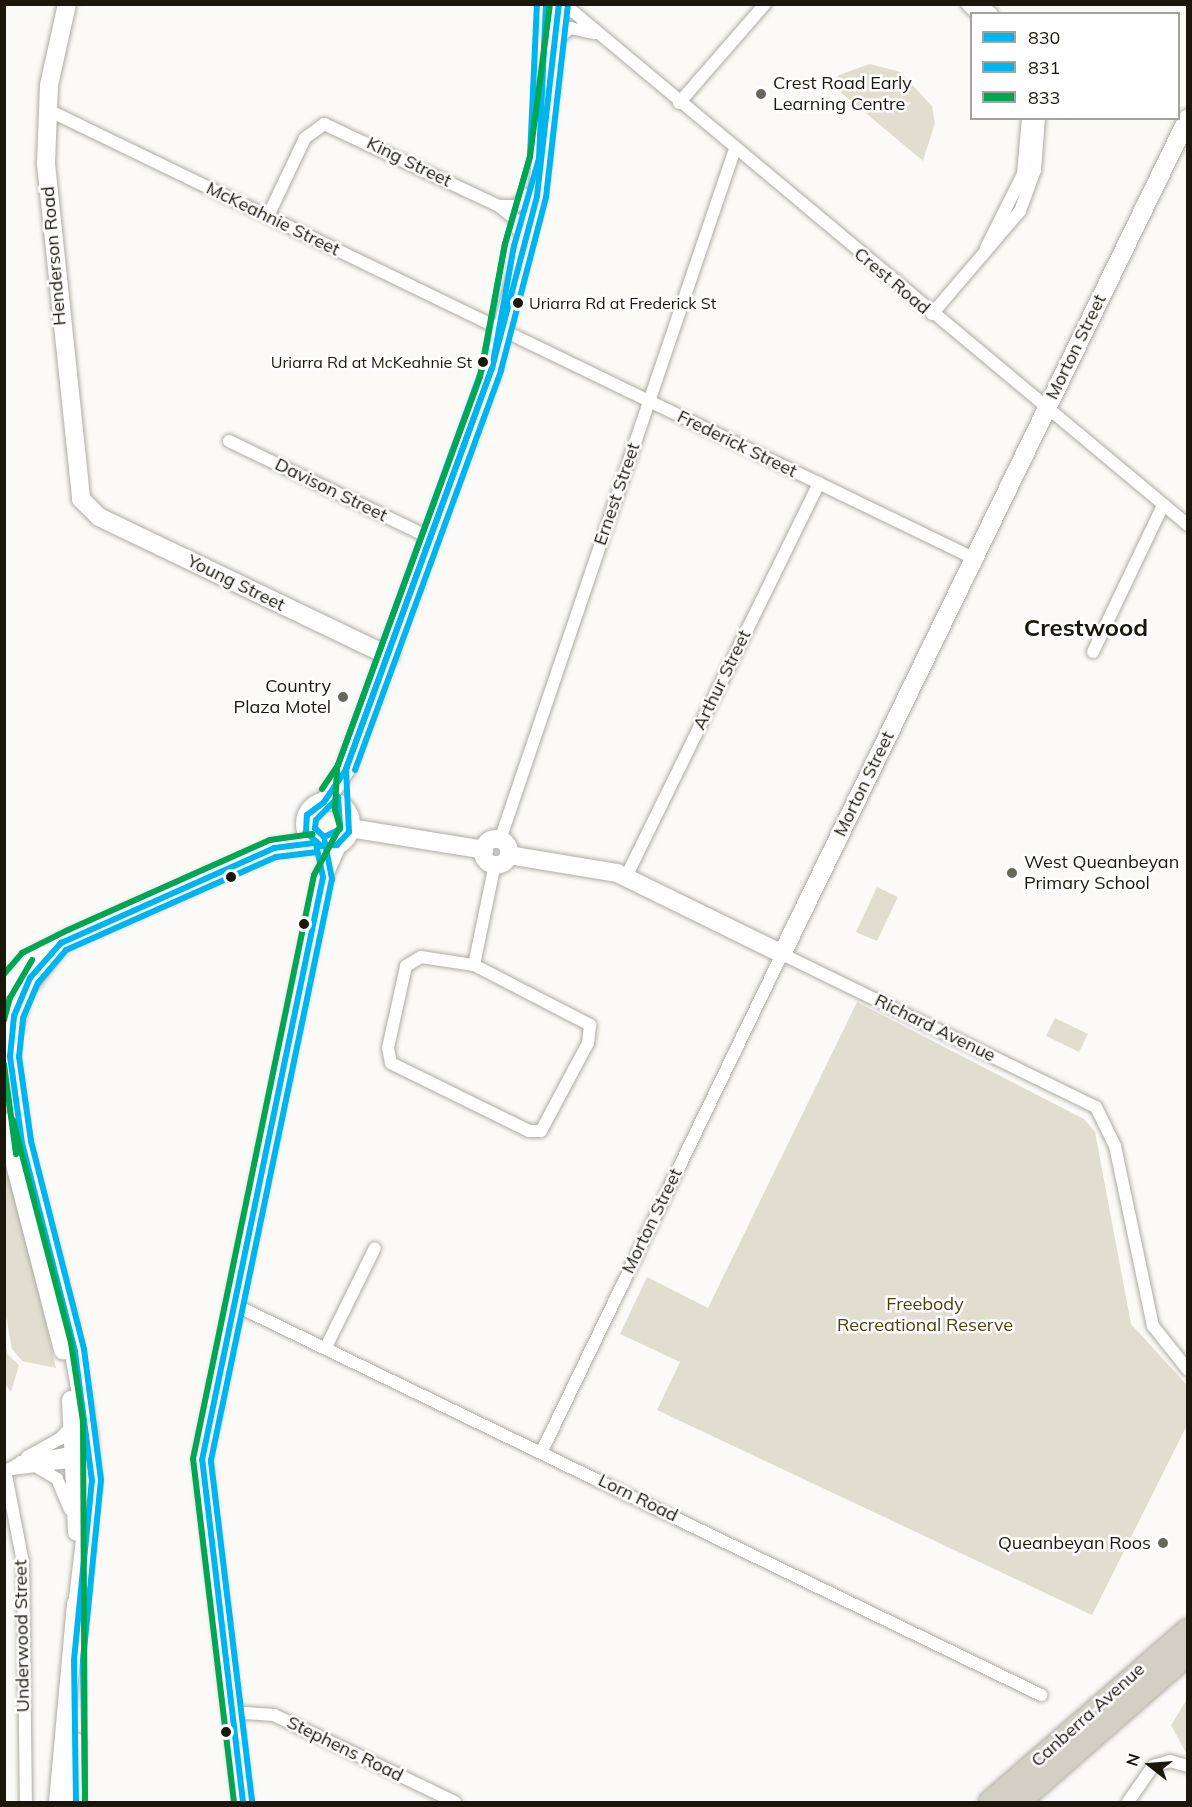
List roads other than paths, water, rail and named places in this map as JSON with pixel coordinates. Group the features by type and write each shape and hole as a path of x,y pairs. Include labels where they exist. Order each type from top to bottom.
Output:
{"highway":[{"name":"Canberra Avenue","path":"990,1803 1188,1630"},
{"name":"Canberra Avenue","path":"1019,1803 1188,1654"}],"main road":[{"name":"Henderson Road","path":"67,4 46,109 63,365 76,484 86,506"},
{"path":"274,848 324,802 346,769 432,539 502,322 537,196 546,4"},
{"path":"542,125 559,4"},
{"name":"Morton Street","path":"782,954 1188,118"},
{"path":"502,322 518,230 539,158"},
{"name":"Young Street","path":"86,506 389,656"},
{"path":"243,1803 201,1481 233,1304 323,877 337,845 350,828 344,808 346,769"},
{"path":"324,802 344,808"},
{"path":"306,819 315,843 323,877"},
{"name":"Richard Avenue","path":"350,828 497,852 627,877 782,954"},
{"path":"4,988 21,966 67,940 274,848 315,843 337,845"},
{"path":"4,1021 12,998 39,966 67,940"},
{"path":"22,1143 10,1036 18,1002 39,966"},
{"path":"4,1073 73,1340 83,1455 76,1546 75,1803"},
{"path":"4,1122 62,1345 74,1422 92,1481 76,1615"},
{"path":"4,1154 22,1191"},
{"path":"58,1803 74,1660"}],"street":[{"name":"Crest Road","path":"564,4 679,103 1188,525"},
{"path":"679,103 765,4"},
{"name":"Crest Road","path":"554,45 570,28 598,35"},
{"name":"McKeahnie Street","path":"46,109 268,216 502,322"},
{"path":"932,314 986,248 1021,181 1028,120"},
{"path":"986,248 1004,235 1029,191 1039,120"},
{"name":"King Street","path":"268,216 305,138 317,126 334,126 499,206 516,220 518,230"},
{"name":"Ernest Street","path":"474,965 497,852 735,149"},
{"path":"499,206 516,206 527,195"},
{"name":"Frederick Street","path":"502,322 649,401 973,558"},
{"name":"Davison Street","path":"229,441 432,539"},
{"name":"Arthur Street","path":"627,877 819,483"},
{"path":"1094,652 1163,505"},
{"name":"Richard Avenue","path":"782,954 1096,1107 1115,1146 1153,1326 1188,1370"},
{"name":"Morton Street","path":"542,1451 782,954"},
{"path":"410,960 474,965 590,1025 588,1043 541,1131 529,1131 389,1059 410,960"},
{"path":"327,1347 375,1248"},
{"name":"Lorn Road","path":"233,1304 542,1451 1041,1695"},
{"path":"7,1470 60,1439 74,1422"},
{"path":"21,1462 83,1455"},
{"path":"7,1470 39,1468 83,1455"},
{"path":"39,1468 65,1491 76,1546"},
{"name":"Underwood Street","path":"7,1470 23,1563 26,1803"},
{"name":"Stephens Road","path":"230,1712 274,1715 455,1803"},
{"path":"1128,1803 1142,1776 1160,1763 1188,1766"}],"place":[{"name":"Crest Road Early Learning Centre","path":"761,94"},
{"name":"Uriarra Rd at Frederick St","path":"518,303"},
{"name":"Uriarra Rd at McKeahnie St","path":"483,362"},
{"name":"Country Plaza Motel","path":"343,697"},
{"name":"West Queanbeyan Primary School","path":"1012,873"},
{"name":"Queanbeyan Roos","path":"1163,1543"}],"district":[{"name":"Crestwood","path":"1086,628"}],"park label":[{"name":"Freebody Recreational Reserve","path":"925,1315"}]}
